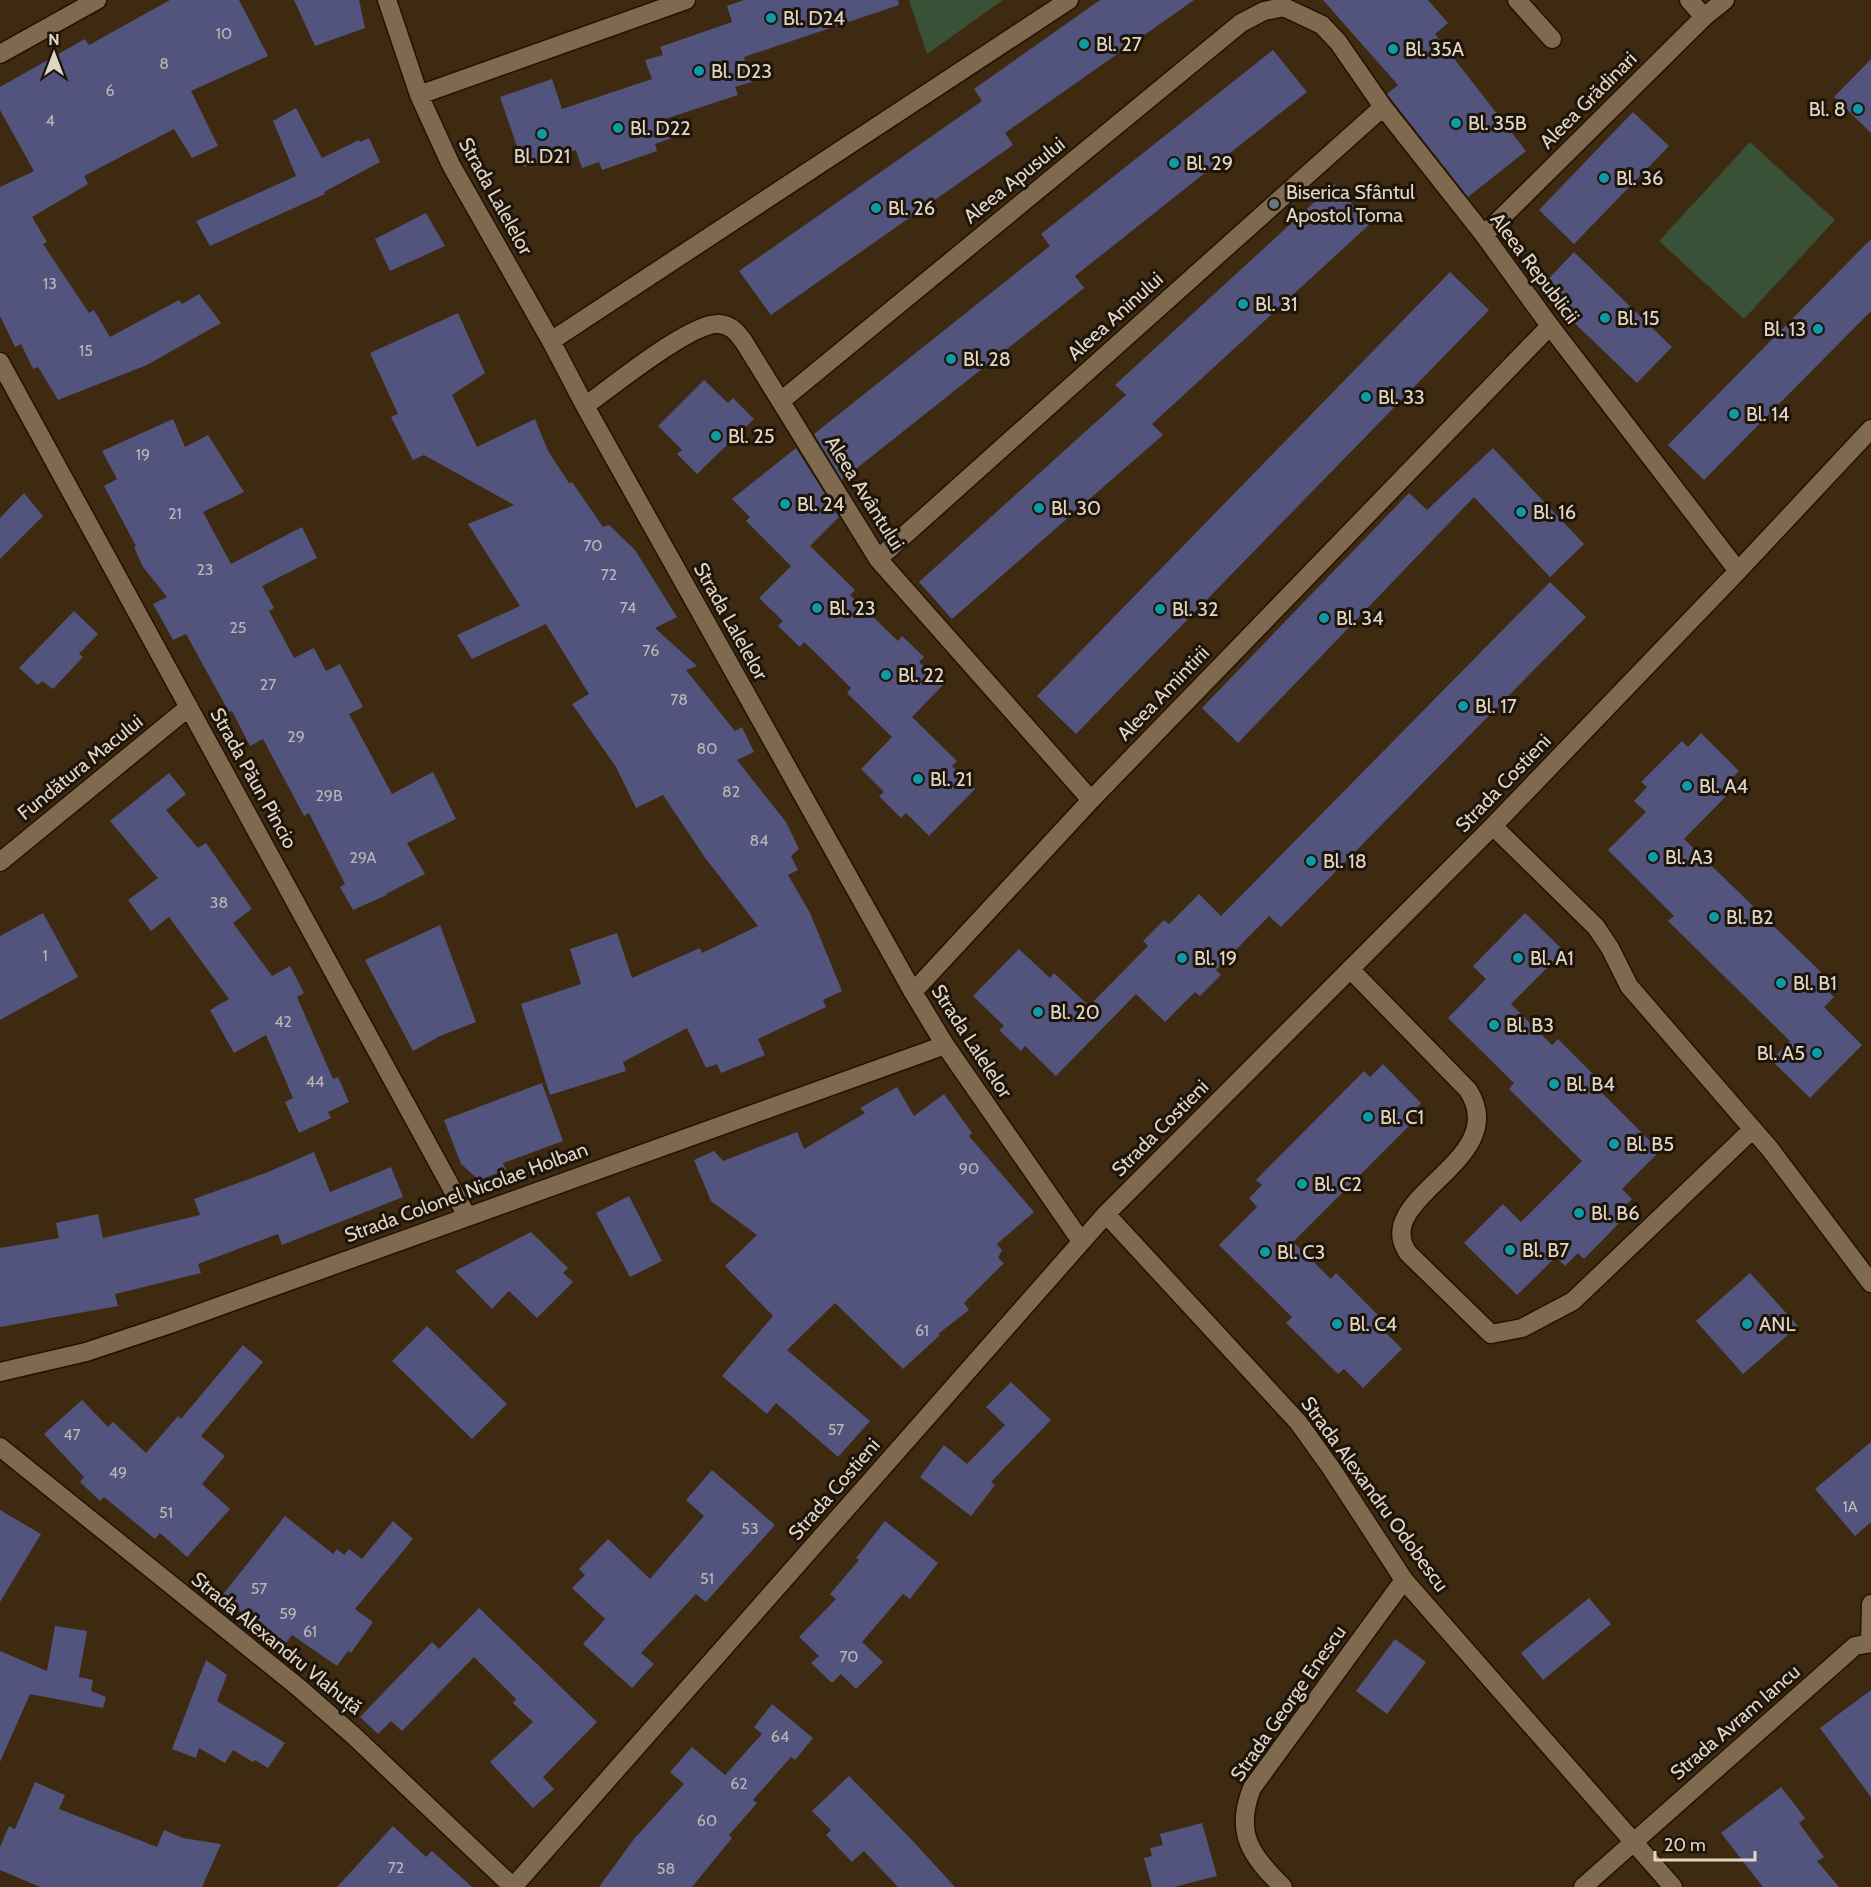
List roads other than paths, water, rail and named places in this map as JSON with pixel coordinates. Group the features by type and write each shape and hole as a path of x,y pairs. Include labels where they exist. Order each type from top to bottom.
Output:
{"street":[{"path":"0,54 96,0"},
{"name":"Strada Lalelelor","path":"387,0 419,96 451,165 551,341 585,406 913,992 945,1045 1081,1240"},
{"path":"419,96 686,0"},
{"path":"551,341 1069,0"},
{"path":"1517,0 1552,39"},
{"path":"1689,0 1704,17"},
{"name":"Aleea Grădinari","path":"1484,235 1704,17 1725,0"},
{"name":"Aleea Republicii","path":"1286,3 1322,25 1338,42 1383,107 1484,235 1550,326 1738,572"},
{"name":"Aleea Apusului","path":"781,401 1241,23 1286,3"},
{"name":"Aleea Aninului","path":"878,559 1383,107"},
{"name":"Aleea Avântului","path":"585,406 676,339 717,323 733,328 744,342 878,559 1091,800"},
{"name":"Aleea Amintirii","path":"913,992 1091,800 1550,326"},
{"name":"Strada Păun Pincio","path":"0,362 466,1216"},
{"name":"Strada Costieni","path":"513,1887 1081,1240 1493,826 1738,572 1871,429"},
{"name":"Fundătura Macului","path":"0,862 189,706"},
{"path":"1493,826 1596,927 1610,948 1629,986 1753,1129 1871,1283"},
{"path":"1350,969 1468,1090 1478,1109 1477,1129 1472,1140 1410,1210 1403,1222 1401,1242 1408,1253 1491,1334 1522,1328 1573,1301 1753,1129"},
{"name":"Strada Colonel Nicolae Holban","path":"0,1372 96,1349 945,1045"},
{"name":"Strada Alexandru Odobescu","path":"1106,1214 1298,1422 1404,1580 1673,1887"},
{"name":"Strada Alexandru Vlahuță","path":"0,1447 298,1687 354,1736 513,1887"},
{"name":"Strada George Enescu","path":"1283,1887 1260,1862 1250,1845 1244,1826 1245,1806 1252,1788 1404,1580"},
{"path":"1871,1604 1871,1643"},
{"name":"Strada Avram Iancu","path":"1583,1887 1855,1646 1871,1643"}],"place":[{"name":"Bl. D24","path":"771,18"},
{"name":"Bl. 27","path":"1084,44"},
{"name":"Bl. 35A","path":"1393,49"},
{"name":"Bl. D23","path":"699,71"},
{"name":"Bl. 8","path":"1858,109"},
{"name":"Bl. 35B","path":"1456,123"},
{"name":"Bl. D22","path":"618,128"},
{"name":"Bl. D21","path":"542,134"},
{"name":"Bl. 29","path":"1174,163"},
{"name":"Bl. 36","path":"1604,178"},
{"name":"Biserica Sfântul Apostol Toma","path":"1274,204"},
{"name":"Bl. 26","path":"876,208"},
{"name":"Bl. 31","path":"1243,304"},
{"name":"Bl. 15","path":"1605,318"},
{"name":"Bl. 13","path":"1818,329"},
{"name":"Bl. 28","path":"951,359"},
{"name":"Bl. 33","path":"1366,397"},
{"name":"Bl. 14","path":"1734,414"},
{"name":"Bl. 25","path":"716,436"},
{"name":"Bl. 24","path":"785,504"},
{"name":"Bl. 30","path":"1039,508"},
{"name":"Bl. 16","path":"1521,512"},
{"name":"Bl. 23","path":"817,608"},
{"name":"Bl. 32","path":"1160,609"},
{"name":"Bl. 34","path":"1324,618"},
{"name":"Bl. 22","path":"886,675"},
{"name":"Bl. 17","path":"1463,706"},
{"name":"Bl. 21","path":"918,779"},
{"name":"Bl. A4","path":"1687,786"},
{"name":"Bl. A3","path":"1653,857"},
{"name":"Bl. 18","path":"1311,861"},
{"name":"Bl. B2","path":"1714,917"},
{"name":"Bl. 19","path":"1182,958"},
{"name":"Bl. A1","path":"1518,958"},
{"name":"Bl. B1","path":"1781,983"},
{"name":"Bl. 20","path":"1038,1012"},
{"name":"Bl. B3","path":"1494,1025"},
{"name":"Bl. A5","path":"1817,1053"},
{"name":"Bl. B4","path":"1554,1084"},
{"name":"Bl. C1","path":"1368,1117"},
{"name":"Bl. B5","path":"1614,1144"},
{"name":"Bl. C2","path":"1302,1184"},
{"name":"Bl. B6","path":"1579,1213"},
{"name":"Bl. B7","path":"1510,1250"},
{"name":"Bl. C3","path":"1265,1252"},
{"name":"Bl. C4","path":"1337,1324"},
{"name":"ANL","path":"1747,1324"}]}
